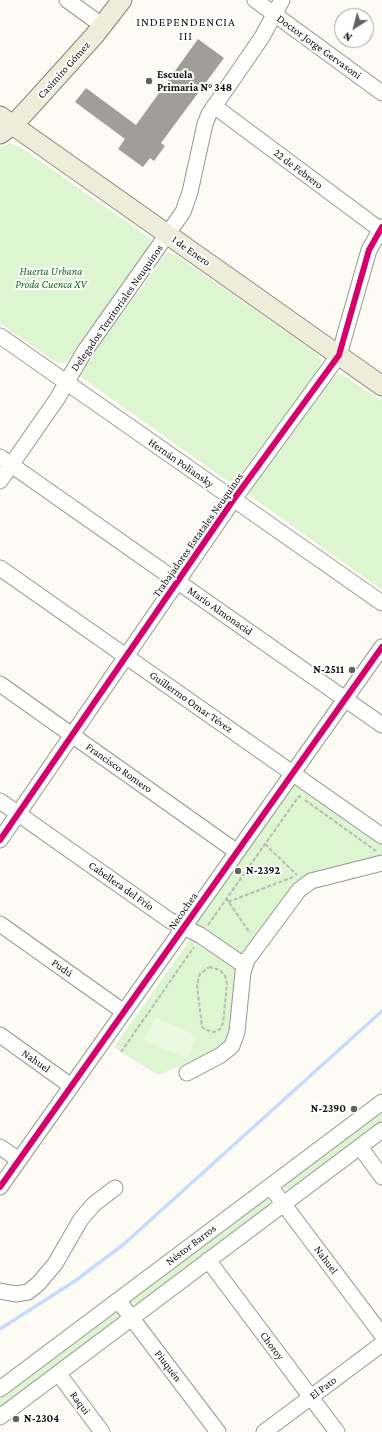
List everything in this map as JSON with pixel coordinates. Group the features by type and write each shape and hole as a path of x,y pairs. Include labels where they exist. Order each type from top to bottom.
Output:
{"main road":[{"name":"Casimiro Gómez","path":"4,125 102,26 122,0"},
{"name":"1 de Enero","path":"4,125 168,235 382,386"}],"street":[{"path":"67,0 102,26"},
{"name":"Doctor Jorge Gervasoni","path":"255,0 382,93"},
{"name":"Delegados Territoriales Neuquinos","path":"0,481 6,461 58,399 84,352 183,212 187,202 205,124 214,106 275,15 282,0"},
{"name":"22 de Febrero","path":"214,106 381,229"},
{"name":"Trabajadores Estatales Neuquinos","path":"0,840 17,813 234,499 339,355 369,250 381,229"},
{"name":"Hernán Poliansky","path":"0,336 382,603"},
{"name":"Mario Almonacid","path":"6,461 382,725"},
{"name":"Guillermo Omar Tévez","path":"0,568 382,836"},
{"name":"Necochea","path":"0,1187 382,647"},
{"name":"Francisco Romero","path":"0,684 237,852"},
{"name":"Cabellera del Frío","path":"0,801 169,920 200,935 245,966"},
{"path":"187,1073 221,1055 228,1050 234,1042 237,1032 245,966 251,954 295,894 306,883 382,863"},
{"name":"Pudú","path":"0,924 124,1012"},
{"name":"Nahuel","path":"0,1035 71,1086"},
{"name":"Néstor Barros","path":"0,1389 382,1102"},
{"name":"Néstor Barros","path":"0,1417 382,1130"},
{"path":"360,1146 382,1176"},
{"path":"0,1147 19,1160"},
{"name":"Nahuel","path":"270,1186 382,1336"},
{"path":"0,1291 16,1294 28,1292 38,1284 55,1264 81,1219 94,1204 115,1188"},
{"name":"Choroy","path":"208,1260 337,1432"},
{"name":"Piuquén","path":"118,1300 218,1432"},
{"name":"El Pato","path":"264,1432 382,1344"},
{"name":"Raqui","path":"58,1373 102,1432"}],"path":[{"path":"213,929 207,924 299,796 382,855"},
{"path":"228,902 297,876 265,844"},
{"path":"226,898 253,937"},
{"path":"121,1052 195,946"},
{"path":"209,967 220,970 226,980 223,1024 220,1029 214,1032 206,1030 201,1024 197,981 200,974 209,967"}],"green space":[{"name":"Huerta Urbana Proda Cuenca XV","path":"10,143 20,147 151,239 149,247 65,363 52,360 0,323 0,148"},
{"path":"167,253 176,255 317,354 322,360 319,369 235,482 226,480 81,377 80,372 82,367"},
{"path":"341,374 382,401 382,590 249,495 251,489 333,377"},
{"path":"297,781 382,842 382,859 301,880 244,959 195,924"},
{"path":"192,937 233,965 237,972 230,1031 223,1045 211,1054 158,1075 114,1047"},
{"path":"155,1017 197,1036 187,1059 144,1040"},
{"path":"382,1110 382,1121 290,1190 284,1188 285,1183"},
{"path":"266,1198 270,1201 269,1206 137,1304 131,1303 130,1300"},
{"path":"113,1312 118,1314 117,1320 0,1409 0,1398"}],"building":[{"path":"198,39 224,58 161,143 165,146 154,161 150,158 143,167 118,149 125,139 75,102 86,88 136,125"}],"waterway":[{"path":"0,1329 75,1281 124,1244 382,1011"}],"cycle path":[{"path":"0,840 234,499 339,355 369,250 382,227"},
{"path":"0,1187 382,647"}],"place":[{"name":"Escuela Primaria N° 348","path":"149,81"},
{"name":"N-2511","path":"352,670"},
{"name":"N-2392","path":"238,871"},
{"name":"N-2390","path":"354,1109"},
{"name":"N-2304","path":"16,1419"}],"district":[{"name":"INDEPENDENCIA III","path":"186,29"}]}
